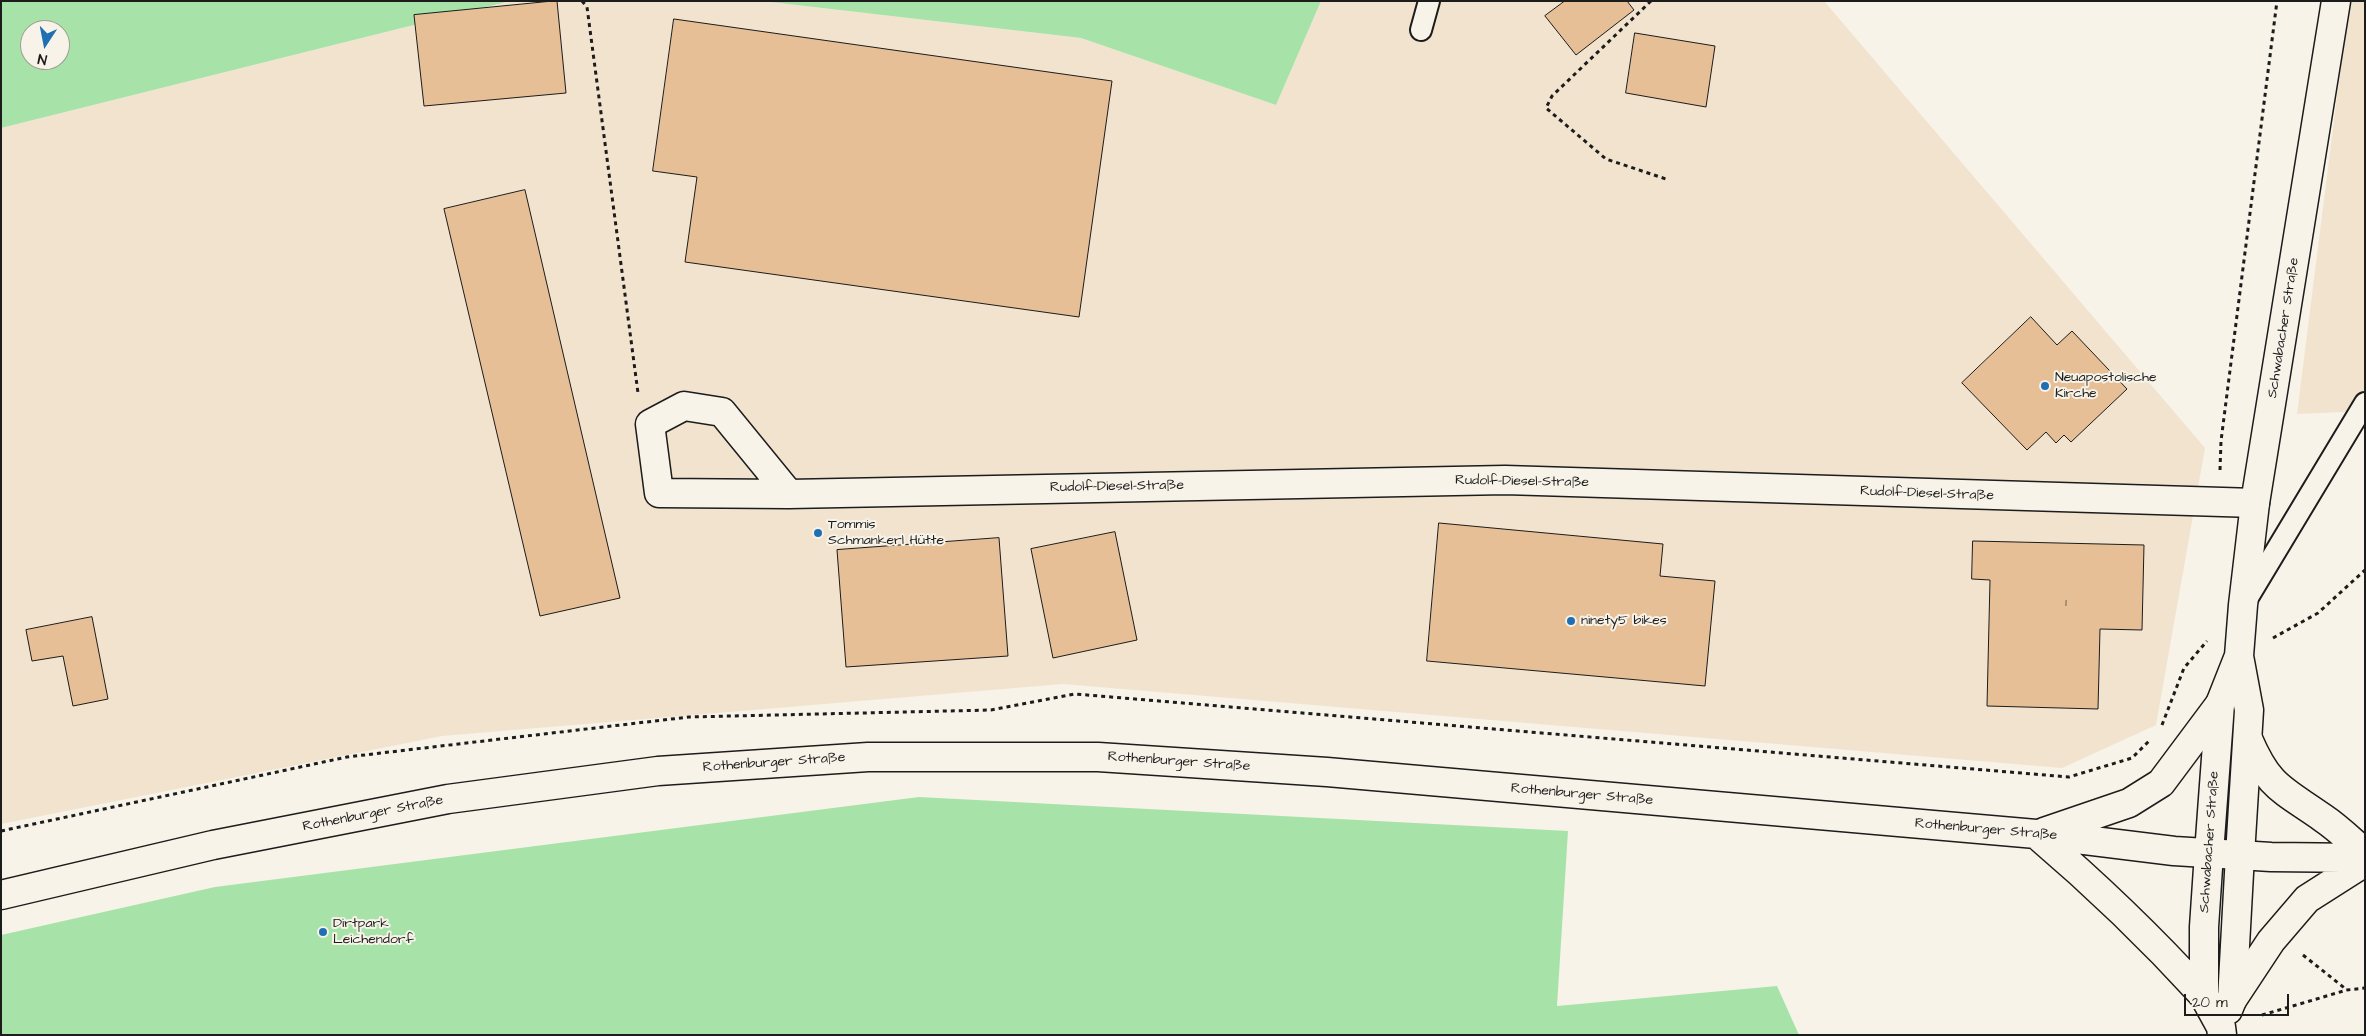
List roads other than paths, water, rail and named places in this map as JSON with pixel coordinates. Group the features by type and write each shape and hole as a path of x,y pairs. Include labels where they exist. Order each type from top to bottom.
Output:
{"street":[{"name":"Schwabacher Straße","path":"2222,1031 2232,1000 2248,739 2249,710 2239,656 2243,605 2255,503 2336,1"},
{"name":"Rudolf-Diesel-Straße","path":"789,494 722,412 684,406 650,424 659,493 789,494 1505,480 2220,504 2255,503"},
{"name":"Schwabacher Straße","path":"2222,1031 2204,996 2204,927 2220,704 2239,656"},
{"path":"2036,834 2129,803 2161,783 2220,704"},
{"path":"2248,739 2258,763 2272,781 2290,798 2324,818 2365,853"},
{"name":"Rothenburger Straße","path":"1,895 213,845 448,799 658,771 868,756 1098,757 1327,772 2036,834 2174,852 2365,858"},
{"path":"2036,834 2105,894 2157,944 2204,996"},
{"path":"2232,1000 2271,941 2307,899 2365,862"}],"lane":[{"path":"1421,30 1429,1"},
{"path":"2243,605 2365,403"}],"place":[{"name":"Neuapostolische Kirche","path":"2045,386"},
{"name":"Tommis Schmankerl Hütte","path":"818,533"},
{"name":"ninety5 bikes","path":"1571,621"},
{"name":"Dirtpark Leichendorf","path":"323,932"}]}
